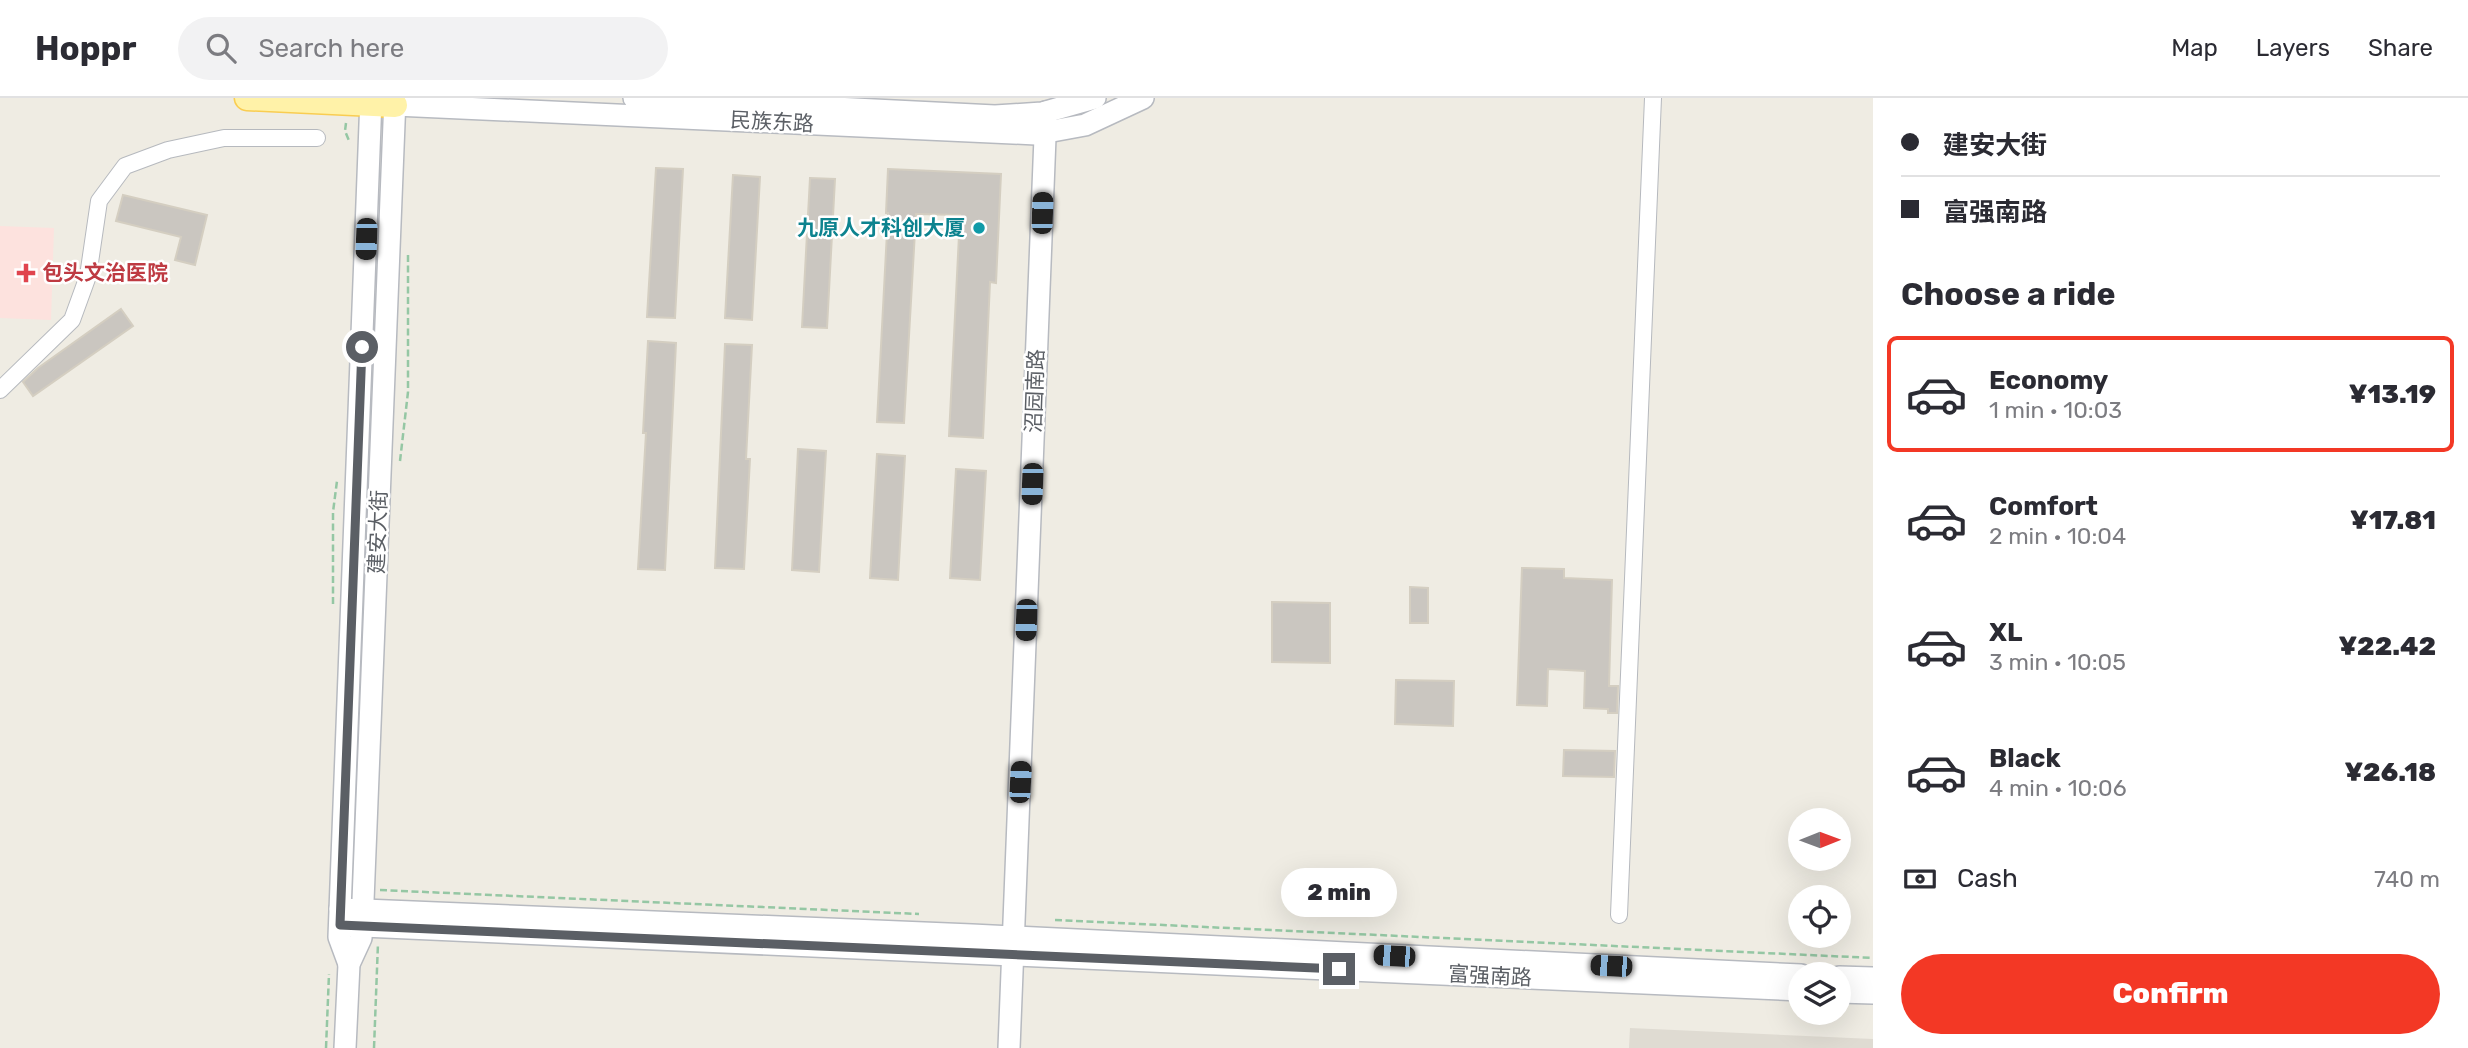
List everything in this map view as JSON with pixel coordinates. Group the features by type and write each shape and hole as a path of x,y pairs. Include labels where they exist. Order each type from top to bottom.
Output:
{"main road":[{"path":"247,98 376,101"},
{"name":"民族东路","path":"634,98 995,116 1085,125 1143,98"},
{"name":"民族东路","path":"376,101 1036,134 1046,122 1095,98"},
{"name":"建安大街","path":"345,1048 349,964 339,937 376,101"},
{"name":"建安大街","path":"349,964 362,938 376,101"},
{"name":"沼园南路","path":"1009,1048 1046,122"},
{"name":"富强南路","path":"340,917 1013,946 1788,975"},
{"name":"富强南路","path":"1013,946 1788,989"},
{"path":"1851,977 1873,978"},
{"path":"1851,992 1873,993"}],"street":[{"path":"1619,915 1653,98"},
{"path":"0,390 72,320 88,276 99,201 125,166 168,150 224,138 317,138"}],"path":[{"path":"354,151 345,131 376,101"}],"shaded area":[{"name":"包头文治医院","path":"0,226 54,228 51,320 0,318"},
{"path":"1630,1028 1873,1039 1873,1048 1629,1048"}],"building":[{"path":"656,168 683,169 675,318 647,317"},
{"path":"888,169 1001,174 996,283 990,282 983,438 949,436 960,215 916,214 904,423 877,422"},
{"path":"733,175 760,177 752,320 725,318"},
{"path":"810,178 835,179 827,328 802,327"},
{"path":"123,195 207,215 195,265 175,260 181,237 116,221"},
{"path":"121,309 133,326 33,396 23,382 38,368"},
{"path":"648,341 676,343 665,570 638,569"},
{"path":"725,344 752,345 744,569 715,568"},
{"path":"798,449 826,451 819,572 792,570"},
{"path":"877,454 905,456 898,580 870,578"},
{"path":"956,469 986,471 980,580 950,578"},
{"path":"1522,568 1564,569 1564,578 1612,580 1609,686 1618,686 1617,713 1608,713 1608,709 1584,708 1585,671 1548,669 1547,706 1517,705"},
{"path":"1410,587 1428,588 1428,623 1410,623"},
{"path":"1272,602 1330,603 1330,663 1272,662"},
{"path":"1396,680 1454,681 1453,726 1395,724"},
{"path":"1564,750 1615,751 1614,777 1563,776"}],"place":[{"name":"九原人才科创大厦","path":"979,228"},
{"name":"包头文治医院","path":"26,273"}],"route":[{"path":"362,347 340,925 1339,969"}]}
